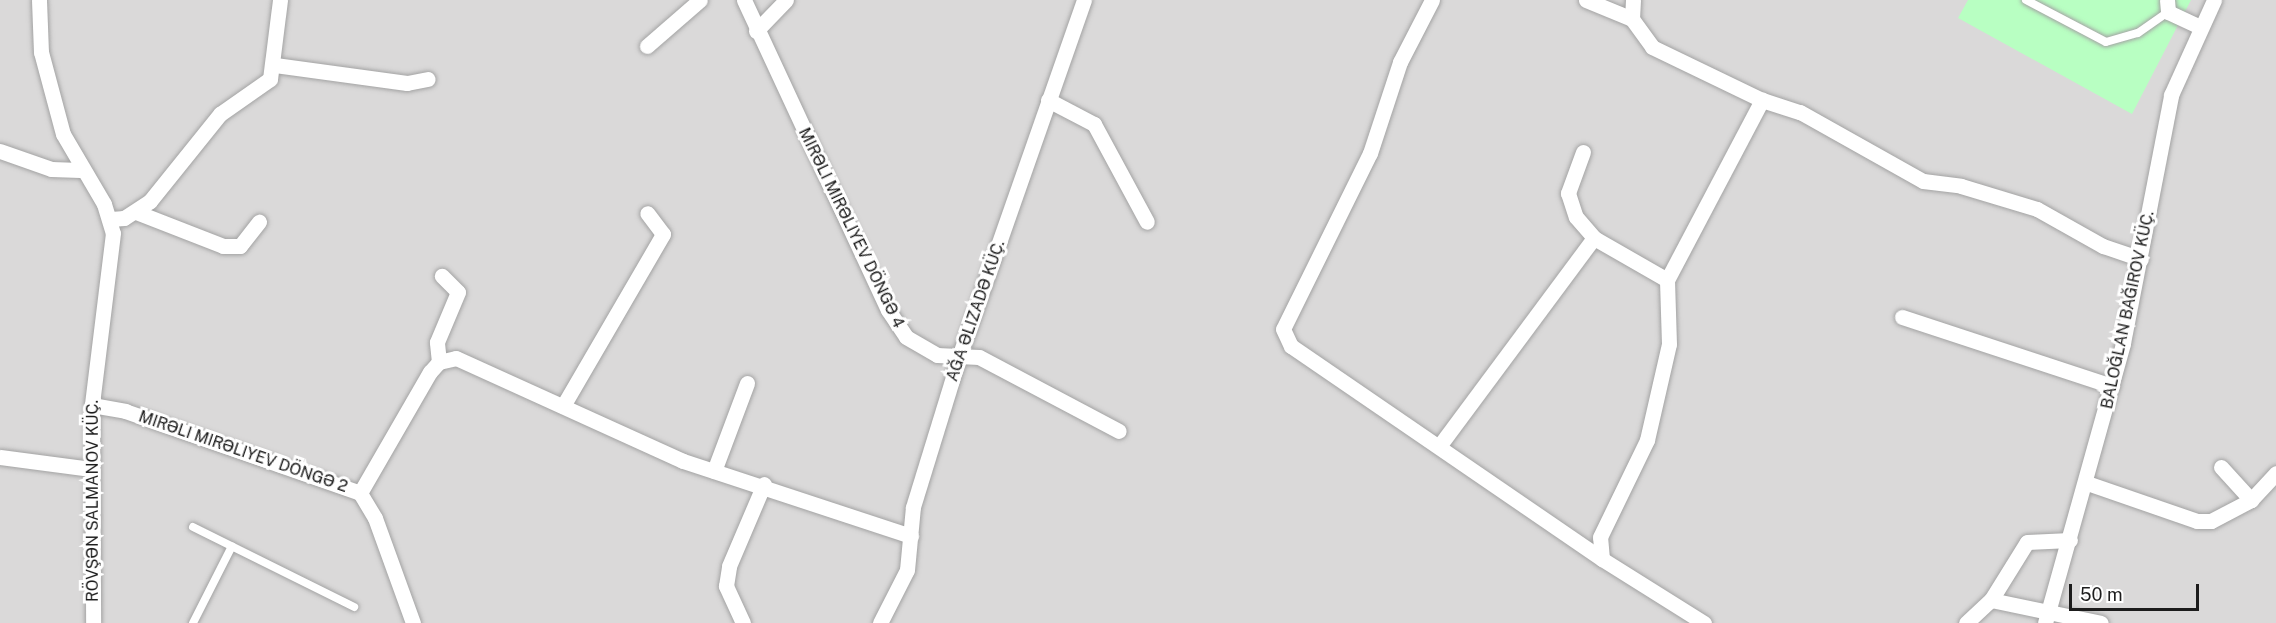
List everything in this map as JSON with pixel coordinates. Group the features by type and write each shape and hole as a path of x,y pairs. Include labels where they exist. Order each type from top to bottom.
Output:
{"street":[{"path":"39,0 41,52 63,134 80,170 111,219 136,212 220,114 270,79 275,65 280,0"},
{"path":"647,46 700,0"},
{"name":"MIRƏLI MIRƏLIYEV DÖNGƏ 4","path":"744,0 756,31 897,326 924,350 960,354 991,362 1119,431"},
{"path":"756,31 786,0"},
{"name":"AĞA ƏLIZADƏ KÜÇ.","path":"880,623 907,570 913,507 960,354 1084,0"},
{"path":"1432,0 1400,62 1370,153 1283,329 1291,346 1440,445 1568,540 1704,623"},
{"path":"1586,0 1632,19 1652,47 1762,100 1800,112 1923,182 1961,186 2037,209 2103,246 2141,259"},
{"path":"1632,19 1633,0"},
{"path":"2046,617 2087,483 2112,386 2141,259 2171,95 2199,27 2214,0"},
{"path":"2168,6 2199,27"},
{"path":"275,65 407,82 428,79"},
{"path":"1048,100 1094,124 1147,222"},
{"path":"1602,559 1600,537 1647,440 1669,344 1667,280 1762,100"},
{"path":"0,151 51,169 80,170"},
{"path":"1583,152 1568,193 1576,217 1594,237 1667,280"},
{"path":"136,212 223,246 240,246 259,222"},
{"path":"563,406 663,234 647,213"},
{"name":"RÖVŞƏN SALMANOV KÜÇ.","path":"93,623 92,405 112,255 111,219"},
{"path":"1440,445 1594,237"},
{"path":"360,493 439,362 437,342 458,292 442,276"},
{"path":"1902,317 2112,386"},
{"path":"439,362 456,358 714,471 764,484 910,536"},
{"path":"714,471 747,383"},
{"name":"MIRƏLI MIRƏLIYEV DÖNGƏ 2","path":"92,405 125,411 360,493 375,518 413,623"},
{"path":"0,457 91,469"},
{"path":"2221,467 2252,500"},
{"path":"2087,483 2197,521 2225,517 2252,500 2276,473"},
{"path":"743,623 726,586 729,566 764,484"},
{"path":"1966,623 1991,600 2027,542 2070,540"},
{"path":"1991,600 2046,617 2101,623"}],"lane":[{"path":"2025,0 2106,42 2138,33 2168,6"},
{"path":"193,527 354,607"},
{"path":"193,623 232,546"}],"shaded area":[{"path":"0,0 2276,0 2276,623 0,623"}],"green space":[{"path":"1968,0 2191,0 2132,114 1958,18"}]}
